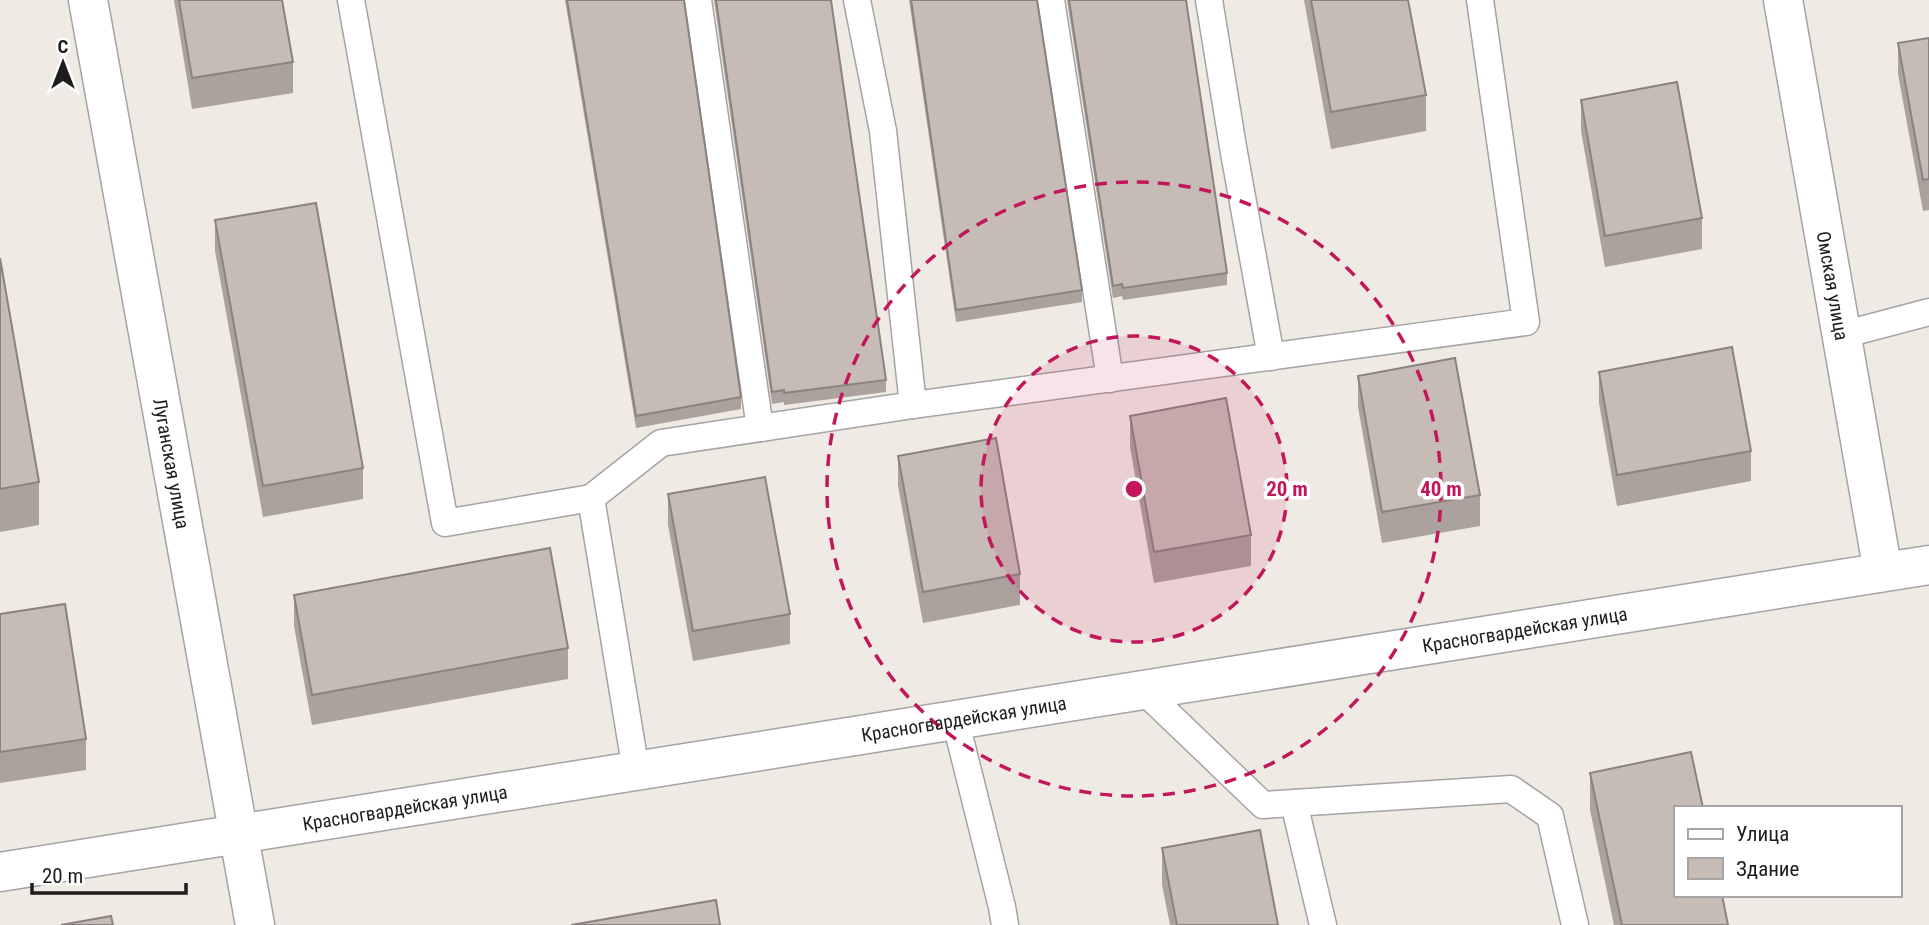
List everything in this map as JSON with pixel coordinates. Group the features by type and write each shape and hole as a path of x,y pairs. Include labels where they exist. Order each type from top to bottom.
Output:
{"street":[{"name":"Луганская улица","path":"88,0 256,925"},
{"name":"Омская улица","path":"1783,0 1883,572"},
{"name":"Красногвардейская улица","path":"0,872 1929,565"}],"lane":[{"path":"351,0 445,523 591,498 661,443 913,405 1526,322 1480,0"},
{"path":"698,0 760,428"},
{"path":"857,0 883,131 913,405"},
{"path":"1051,0 1111,379"},
{"path":"1209,0 1272,357"},
{"path":"1842,335 1929,312"},
{"path":"591,498 636,771"},
{"path":"1143,690 1263,805 1511,789 1550,816 1575,925"},
{"path":"955,719 1005,925"},
{"path":"1294,803 1323,925"}],"building":[{"path":"179,0 282,0 293,62 192,78"},
{"path":"567,0 684,0 741,397 636,416"},
{"path":"716,0 831,0 886,380 784,393 784,390 772,392"},
{"path":"911,0 1037,0 1082,290 956,310"},
{"path":"1069,0 1186,0 1227,273 1123,288 1122,284 1113,286"},
{"path":"1311,0 1408,0 1426,95 1331,112"},
{"path":"1929,38 1929,179 1923,180 1898,43"},
{"path":"1677,82 1702,218 1605,236 1581,100"},
{"path":"316,203 363,468 263,486 215,220"},
{"path":"0,258 39,482 0,489"},
{"path":"1732,347 1751,451 1617,475 1599,372"},
{"path":"1455,358 1480,495 1382,512 1358,376"},
{"path":"1226,398 1251,535 1154,552 1130,416"},
{"path":"996,438 1020,574 923,592 898,456"},
{"path":"765,477 790,614 693,631 668,494"},
{"path":"550,548 568,648 312,695 294,595"},
{"path":"65,604 86,739 0,752 0,614"},
{"path":"1691,752 1703,806 1674,806 1674,897 1722,897 1728,925 1622,925 1590,773"},
{"path":"1260,830 1278,925 1177,925 1162,848"},
{"path":"716,900 720,925 571,925"},
{"path":"111,916 113,925 61,925"}]}
